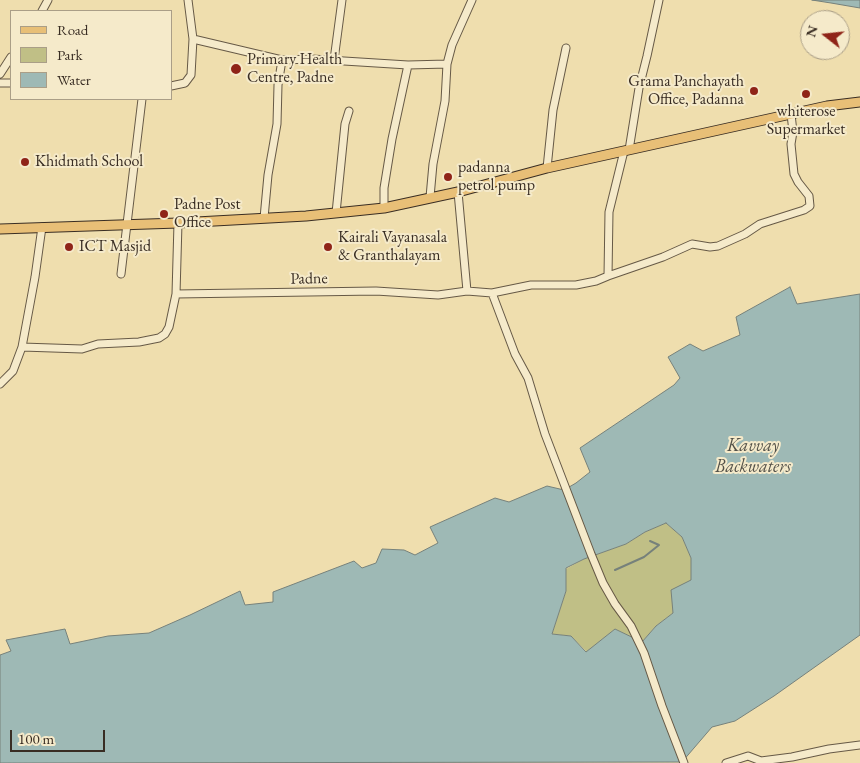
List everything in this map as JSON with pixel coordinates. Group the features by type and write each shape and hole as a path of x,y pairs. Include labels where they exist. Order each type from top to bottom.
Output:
{"main road":[{"path":"0,229 178,223 336,213 384,208 458,192 547,168 827,106 860,102"}],"street":[{"path":"172,86 185,83 191,75 193,40 188,0"},
{"path":"334,60 342,0"},
{"path":"430,197 433,164 444,101 447,64 452,45 472,0"},
{"path":"608,276 609,212 626,151 659,0"},
{"path":"193,40 282,60 334,60 408,65 447,64"},
{"path":"547,168 552,110 566,48"},
{"path":"0,74 10,59"},
{"path":"264,218 268,175 277,124 278,85 282,60"},
{"path":"384,208 384,188 392,139 408,65"},
{"path":"121,274 142,100"},
{"path":"336,213 345,124 349,111"},
{"name":"Padne","path":"176,294 376,291 438,295 467,291 492,293 531,285 576,284 596,281 663,257 692,244 710,247 718,246 745,234 760,224 804,210 810,206 809,196 794,174 791,144 793,132 792,114"},
{"path":"458,192 467,291"},
{"path":"22,347 82,349 98,344 139,342 159,338 165,334 169,327 176,294 178,223"},
{"path":"0,384 13,371 22,347 42,227"},
{"path":"492,293 515,354 528,378 556,463 603,583 614,604 631,626 644,653 684,763"},
{"path":"726,763 748,756 761,761 792,758 829,749 860,745"}],"green space":[{"path":"666,523 682,537 691,558 691,580 673,613 656,626 642,642 615,629 587,652 571,636 552,634 566,591 566,569 584,559 626,544 645,532"}],"water":[{"path":"812,0 860,0 860,8 831,3"},
{"name":"Kavvay Backwaters","path":"790,287 797,304 860,294 860,635 774,696 735,721 712,727 682,762 0,763 0,655 11,651 6,640 65,629 70,644 108,636 149,633 240,591 245,605 273,602 273,592 354,561 362,568 376,563 382,549 404,550 415,555 438,543 430,527 495,498 509,502 547,486 564,490 590,472 580,448 674,385 680,378 668,357 690,344 703,351 740,335 736,317","holes":["666,523 682,537 691,558 691,580 671,590 673,613 656,626 642,642 615,629 586,652 571,636 552,634 566,591 566,568 584,559 626,544 645,532"]}],"waterway":[{"path":"615,570 644,557 659,545 650,541"}],"place":[{"name":"Primary Health Centre, Padne","path":"236,69"},
{"name":"Grama Panchayath Office, Padanna","path":"754,91"},
{"name":"whiterose Supermarket","path":"806,94"},
{"name":"Khidmath School","path":"25,162"},
{"name":"padanna petrol pump","path":"448,177"},
{"name":"Padne Post Office","path":"164,214"},
{"name":"ICT Masjid","path":"69,247"},
{"name":"Kairali Vayanasala & Granthalayam","path":"328,247"}]}
